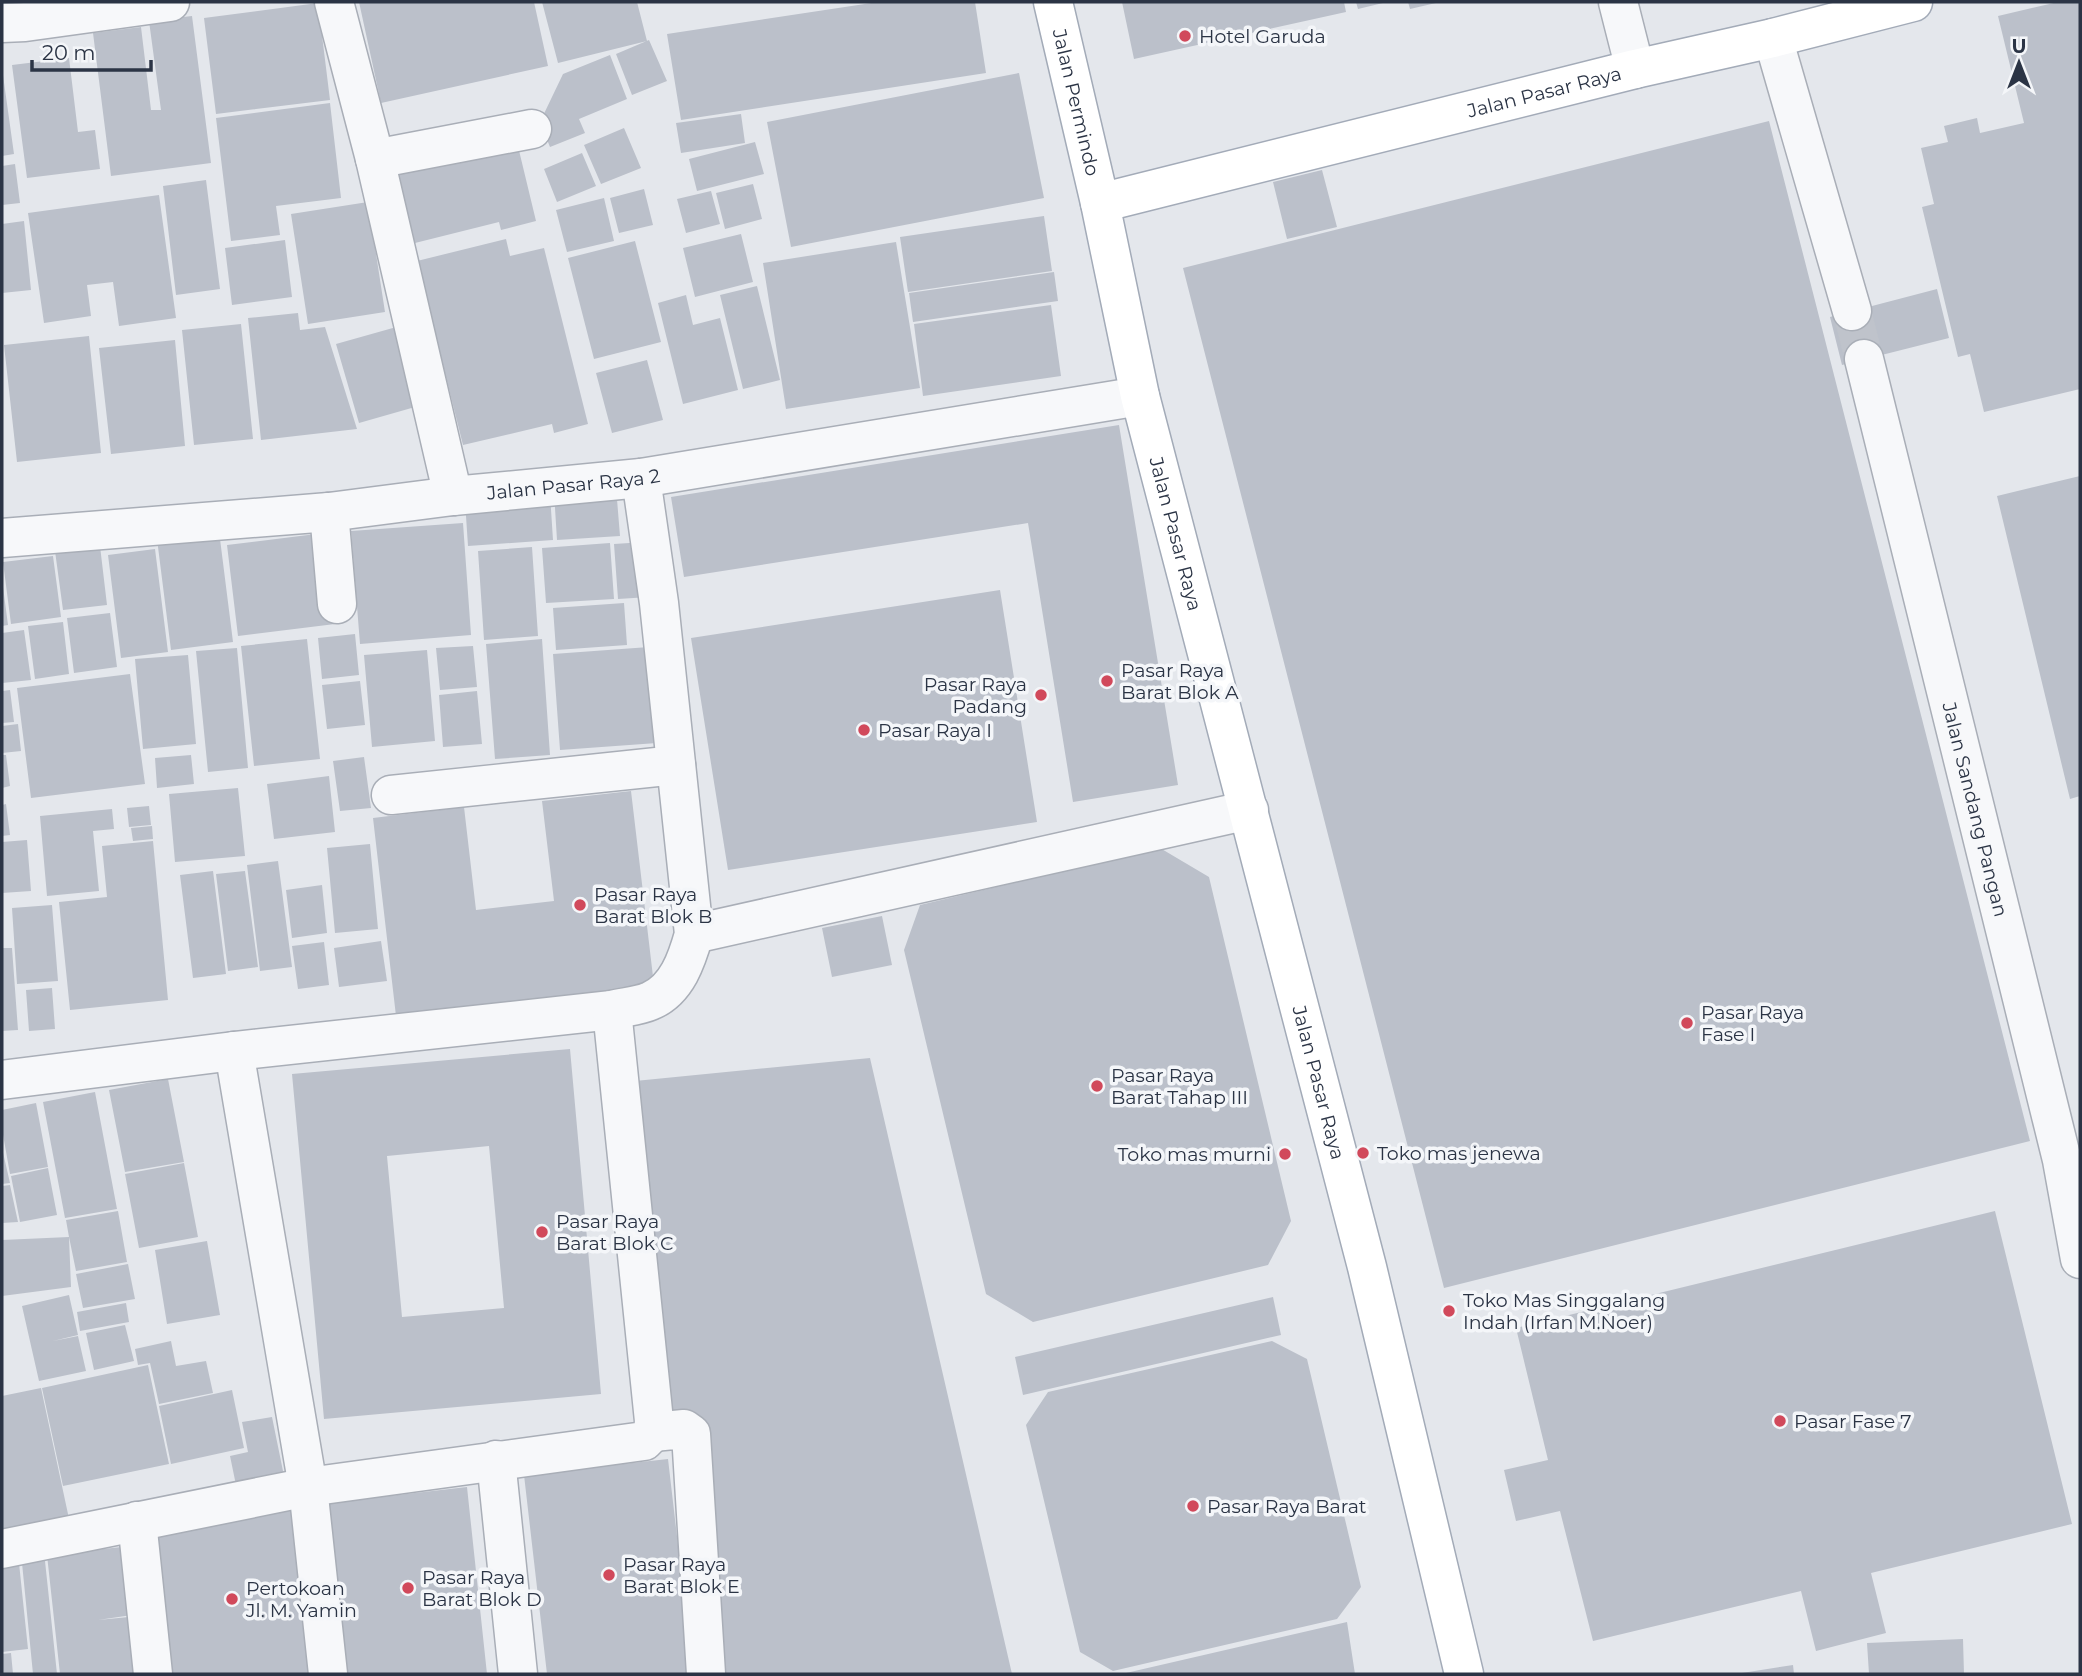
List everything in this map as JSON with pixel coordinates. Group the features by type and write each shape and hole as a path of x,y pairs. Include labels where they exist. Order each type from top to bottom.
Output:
{"main road":[{"name":"Jalan Permindo","path":"1053,2 1100,203"},
{"name":"Jalan Pasar Raya","path":"1464,1674 1367,1267 1140,396 1100,203 1913,2"}],"street":[{"path":"2,23 170,2"},
{"path":"334,2 375,159 453,496"},
{"path":"1618,2 1635,69"},
{"path":"1773,38 1848,296"},
{"path":"375,159 532,129"},
{"name":"Jalan Sandang Pangan","path":"1864,359 2062,1160 2080,1259"},
{"name":"Jalan Pasar Raya 2","path":"2,538 330,512 453,496 641,478 1140,396"},
{"path":"2,1080 234,1051 612,1010 651,1001 671,986 688,957 694,934 659,603 641,478"},
{"path":"330,512 337,604"},
{"path":"391,795 676,765"},
{"path":"694,934 1249,810"},
{"path":"612,1010 653,1432"},
{"path":"234,1051 307,1487 328,1674"},
{"path":"2,1549 307,1487 644,1441 653,1432 684,1429 691,1434 706,1674"},
{"path":"496,1460 518,1674"},
{"path":"137,1521 153,1674"}],"building":[{"path":"359,2 534,2 548,66 381,103"},
{"path":"542,2 637,2 647,41 558,63"},
{"path":"878,2 975,2 986,73 681,120 667,34"},
{"name":"Hotel Garuda","path":"1122,2 1344,2 1346,12 1134,59"},
{"path":"1356,2 1383,2 1383,3 1358,9"},
{"path":"1408,2 1436,2 1436,3 1410,9"},
{"path":"2058,2 2080,2 2080,389 1984,412 1970,354 1958,357 1922,207 1934,204 1921,148 1948,142 1944,126 1977,118 1980,133 2024,123 1998,16"},
{"path":"318,3 330,100 216,114 204,18"},
{"path":"192,16 211,163 111,176 93,33 141,27 151,110 161,110 149,21"},
{"path":"649,40 667,81 632,95 616,54"},
{"path":"610,55 627,99 579,119 585,133 550,147 540,122 563,74"},
{"path":"69,58 78,132 95,130 100,169 27,178 12,65"},
{"path":"2,68 14,154 2,156"},
{"path":"1019,73 1044,198 791,247 767,122"},
{"path":"330,103 341,198 276,206 280,235 231,241 216,118"},
{"path":"741,114 745,143 681,153 676,123"},
{"path":"1769,121 2030,1141 1444,1288 1183,268"},
{"path":"624,128 641,168 601,184 584,145"},
{"path":"516,138 536,221 501,230 499,222 411,244 391,168"},
{"path":"755,142 764,174 697,191 689,159"},
{"path":"582,153 596,186 557,202 544,169"},
{"path":"15,164 20,203 2,205 2,166"},
{"path":"1322,170 1337,227 1287,239 1273,182"},
{"path":"206,180 220,289 176,295 163,186"},
{"path":"753,184 762,219 725,229 716,193"},
{"path":"644,189 653,225 619,233 610,198"},
{"path":"711,191 720,224 686,233 677,199"},
{"path":"159,195 176,318 119,326 113,282 87,285 91,316 44,323 28,213"},
{"path":"604,198 614,241 567,252 556,210"},
{"path":"368,202 385,312 308,324 291,214"},
{"path":"1044,216 1052,271 908,292 900,237"},
{"path":"24,221 31,290 2,293 2,224"},
{"path":"741,234 753,282 695,297 683,248"},
{"path":"506,239 510,256 544,248 588,424 554,433 552,424 463,445 417,261"},
{"path":"285,240 292,297 232,305 225,248"},
{"path":"635,241 661,342 594,359 568,258"},
{"path":"896,242 920,388 786,409 763,263"},
{"path":"1054,272 1058,301 913,322 909,293"},
{"path":"757,286 780,380 743,389 720,295"},
{"path":"1937,289 1949,338 1842,365 1830,317"},
{"path":"686,295 693,325 720,318 738,390 683,404 658,303"},
{"path":"1051,305 1061,376 923,396 914,324"},
{"path":"298,313 300,330 325,327 357,429 261,440 248,318"},
{"path":"241,324 253,439 194,445 182,330"},
{"path":"407,324 429,403 359,423 336,344"},
{"path":"89,336 101,453 17,462 4,345"},
{"path":"175,340 185,446 111,454 99,348"},
{"path":"647,360 663,420 612,433 596,373"},
{"name":"Pasar Raya Barat Blok A","path":"1119,425 1178,785 1073,802 1028,523 684,577 671,497"},
{"path":"2080,476 2080,796 2070,799 1997,496"},
{"path":"616,487 620,536 557,540 554,492"},
{"path":"550,494 553,540 468,546 465,501"},
{"path":"463,523 471,635 360,644 351,531"},
{"path":"219,531 233,642 171,650 157,539"},
{"path":"324,533 335,624 238,636 227,545"},
{"path":"645,542 649,597 618,599 614,544"},
{"path":"610,543 614,599 546,603 542,548"},
{"path":"100,546 107,605 63,610 55,551"},
{"path":"532,547 538,636 484,640 478,551"},
{"path":"155,549 168,652 121,658 108,555"},
{"path":"53,556 61,617 11,624 3,562"},
{"path":"2,588 8,625 2,626"},
{"name":"Pasar Raya I","path":"1000,590 1037,822 728,870 691,638"},
{"path":"624,603 627,645 556,650 553,608"},
{"path":"110,613 117,667 74,673 67,618"},
{"path":"63,622 69,674 35,679 28,626"},
{"path":"24,630 31,680 2,683 2,633"},
{"path":"355,634 359,675 322,679 318,638"},
{"path":"307,639 320,759 254,766 241,646"},
{"path":"542,639 550,755 495,759 486,644"},
{"path":"473,646 477,687 440,690 436,648"},
{"path":"649,647 657,743 560,750 553,654"},
{"path":"237,648 248,768 208,772 196,651"},
{"path":"427,650 435,741 372,747 364,655"},
{"path":"188,655 196,744 143,749 135,659"},
{"path":"130,674 145,784 31,798 17,688"},
{"path":"360,681 365,725 327,729 322,685"},
{"path":"10,690 14,722 2,723 2,691"},
{"path":"477,691 482,744 443,747 439,695"},
{"path":"18,724 21,751 2,753 2,726"},
{"path":"2,755 6,755 10,786 2,788"},
{"path":"191,755 194,784 157,788 155,758"},
{"path":"364,757 371,808 340,811 333,761"},
{"path":"329,776 335,832 274,839 267,784"},
{"path":"238,788 245,856 175,862 169,794"},
{"name":"Pasar Raya Barat Blok B","path":"631,791 654,985 396,1016 373,818 464,807 476,910 554,901 542,801"},
{"path":"6,804 10,835 2,836 2,805"},
{"path":"149,806 151,825 129,827 127,808"},
{"path":"112,809 114,829 93,831 99,891 47,896 40,816"},
{"path":"152,826 153,839 133,841 131,828"},
{"path":"27,840 31,891 2,893 2,842"},
{"path":"153,841 168,1000 70,1010 59,902 107,897 102,846"},
{"path":"370,844 378,929 335,933 327,848"},
{"name":"Pasar Raya Barat Tahap III","path":"1160,848 1209,877 1291,1221 1268,1265 1033,1322 986,1294 904,950 920,905"},
{"path":"278,861 292,967 260,971 247,865"},
{"path":"213,871 226,974 193,978 180,875"},
{"path":"245,871 258,967 228,971 216,874"},
{"path":"322,885 327,933 292,938 286,890"},
{"path":"52,905 58,981 17,984 12,908"},
{"path":"882,916 892,965 832,977 822,928"},
{"path":"381,941 387,981 339,987 334,948"},
{"path":"324,942 329,985 298,989 292,946"},
{"path":"2,948 12,948 18,1030 2,1031"},
{"path":"52,988 55,1029 29,1031 26,990"},
{"name":"Pasar Raya Barat Blok C","path":"570,1049 601,1394 324,1419 292,1074","holes":["489,1146 504,1308 402,1317 387,1156"]},
{"path":"870,1058 1012,1674 723,1674 669,1421 635,1081"},
{"path":"168,1079 184,1162 125,1172 109,1090"},
{"path":"95,1092 117,1209 65,1218 43,1102"},
{"path":"36,1103 48,1167 10,1174 2,1129 2,1110"},
{"path":"2,1148 10,1183 2,1184"},
{"path":"184,1163 198,1237 139,1248 125,1174"},
{"path":"48,1168 57,1215 20,1222 11,1176"},
{"path":"10,1185 18,1222 2,1223 2,1186"},
{"path":"118,1211 127,1262 76,1271 66,1220"},
{"path":"1995,1211 2072,1524 1871,1573 1886,1633 1816,1651 1801,1591 1593,1641 1560,1511 1516,1521 1504,1470 1548,1460 1516,1328"},
{"path":"69,1237 71,1287 2,1296 2,1240"},
{"path":"207,1241 220,1315 167,1324 155,1250"},
{"path":"128,1264 135,1299 83,1308 76,1274"},
{"path":"69,1295 78,1335 53,1341 78,1336 86,1371 39,1381 22,1306"},
{"path":"1273,1297 1281,1335 1023,1395 1015,1357"},
{"path":"126,1303 129,1322 80,1331 77,1312"},
{"path":"125,1325 134,1361 94,1370 86,1333"},
{"path":"171,1341 176,1366 206,1361 213,1393 159,1404 150,1363 138,1365 135,1349"},
{"name":"Pasar Raya Barat","path":"1272,1341 1307,1359 1361,1587 1337,1619 1113,1671 1080,1652 1026,1425 1048,1392"},
{"path":"148,1365 169,1464 63,1486 42,1388"},
{"path":"41,1388 71,1528 2,1543 2,1396"},
{"path":"232,1390 244,1448 171,1464 159,1406"},
{"path":"272,1417 284,1476 236,1485 230,1456 248,1452 242,1422"},
{"name":"Pasar Raya Barat Blok E","path":"668,1459 693,1674 547,1674 524,1475"},
{"name":"Pasar Raya Barat Blok D","path":"467,1487 487,1674 347,1674 328,1503"},
{"name":"Pertokoan Jl. M. Yamin","path":"298,1508 316,1674 165,1674 149,1524"},
{"path":"131,1546 139,1614 98,1620 139,1616 145,1674 60,1674 47,1555"},
{"path":"45,1561 57,1674 33,1674 22,1563"},
{"path":"19,1563 28,1649 2,1652 2,1565"},
{"path":"1347,1622 1355,1674 1126,1674 1126,1673"},
{"path":"1963,1639 1964,1674 1869,1674 1867,1643"},
{"path":"11,1653 13,1674 2,1674 2,1654"},
{"path":"1793,1665 1794,1674 1742,1674 1742,1673"}],"tunnel":[{"path":"1852,311 1864,359"}],"place":[{"name":"Hotel Garuda","path":"1185,36"},
{"name":"Pasar Raya Barat Blok A","path":"1107,681"},
{"name":"Pasar Raya Padang","path":"1041,695"},
{"name":"Pasar Raya I","path":"864,730"},
{"name":"Pasar Raya Barat Blok B","path":"580,905"},
{"name":"Pasar Raya Fase I","path":"1687,1023"},
{"name":"Pasar Raya Barat Tahap III","path":"1097,1086"},
{"name":"Toko mas jenewa","path":"1363,1153"},
{"name":"Toko mas murni","path":"1285,1154"},
{"name":"Pasar Raya Barat Blok C","path":"542,1232"},
{"name":"Toko Mas Singgalang Indah (Irfan M.Noer)","path":"1449,1311"},
{"name":"Pasar Fase 7","path":"1780,1421"},
{"name":"Pasar Raya Barat","path":"1193,1506"},
{"name":"Pasar Raya Barat Blok E","path":"609,1575"},
{"name":"Pasar Raya Barat Blok D","path":"408,1588"},
{"name":"Pertokoan Jl. M. Yamin","path":"232,1599"}]}
